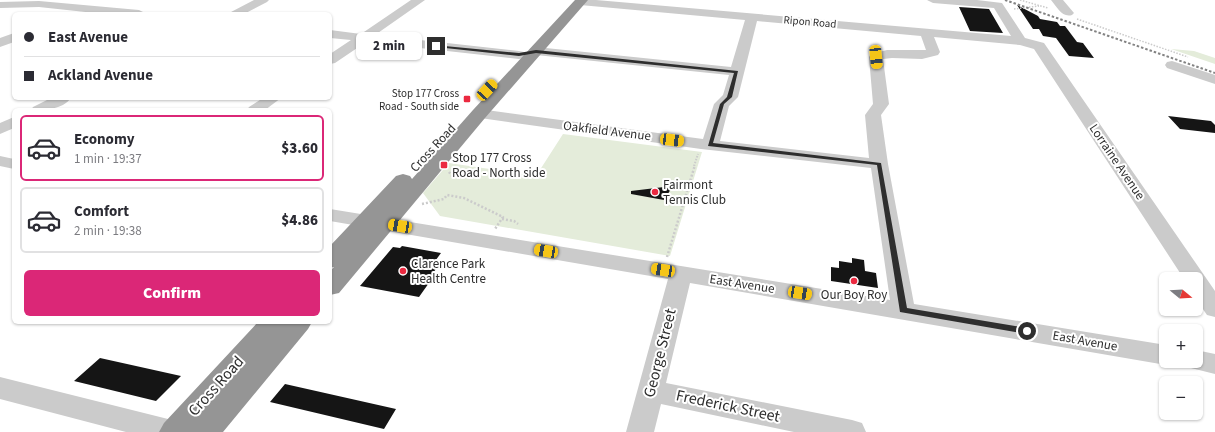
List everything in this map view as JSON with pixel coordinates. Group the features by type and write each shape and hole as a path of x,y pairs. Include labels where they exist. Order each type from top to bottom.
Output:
{"highway":[{"name":"Cross Road","path":"332,284 375,222 575,1"},
{"name":"Cross Road","path":"332,258 375,222"},
{"name":"Cross Road","path":"175,432 272,324"},
{"name":"Cross Road","path":"204,432 297,324"}],"street":[{"path":"80,12 111,0"},
{"path":"238,12 263,0"},
{"path":"332,59 419,0"},
{"path":"933,0 998,5 1020,41"},
{"name":"Ripon Road","path":"575,1 1020,41 1039,46"},
{"path":"0,5 39,4 119,12"},
{"path":"1055,5 1069,15"},
{"path":"706,144 722,104 730,97 752,17"},
{"path":"903,310 879,164 873,115 881,104 876,57 882,54 893,53 920,55 933,52 926,32"},
{"path":"332,34 736,72"},
{"path":"0,43 12,38"},
{"name":"Lorraine Avenue","path":"1039,46 1190,272"},
{"path":"1172,65 1215,80"},
{"path":"43,108 59,100"},
{"path":"258,108 270,100"},
{"name":"Oakfield Avenue","path":"472,114 706,144 879,164"},
{"path":"0,129 12,123"},
{"path":"0,161 12,164"},
{"name":"East Avenue","path":"332,215 1159,354"},
{"name":"George Street","path":"640,432 651,391 672,272"},
{"name":"Lorraine Avenue","path":"1203,292 1215,309"},
{"path":"1203,361 1215,364"},
{"path":"0,388 172,432"},
{"name":"Frederick Street","path":"651,391 852,432"}],"path":[{"path":"1020,0 1041,6"},
{"path":"1000,8 1024,10 1041,6 1055,5"},
{"path":"1069,15 1190,58"},
{"path":"672,272 706,144"},
{"path":"416,206 444,199 448,195 462,197 503,217 502,219 514,221 518,224"},
{"path":"495,230 502,219"}],"green space":[{"path":"1171,49 1194,51 1215,58 1215,64"},
{"path":"563,134 702,152 670,256 440,216 423,193 449,163 536,176"}],"building":[{"path":"1017,5 1038,16 1040,19 1057,22 1060,26 1065,26 1077,42 1083,43 1094,58 1069,56 1056,38 1043,36 1039,29 1033,29"},
{"path":"959,7 989,9 1003,33 970,31"},
{"path":"1168,116 1211,121 1215,125 1215,133 1180,129"},
{"name":"Fairmont Tennis Club","path":"664,187 671,189 664,200 631,194 631,191"},
{"name":"Clarence Park Health Centre","path":"402,246 441,253 430,268 436,269 433,273 436,273 419,297 360,286 393,247 400,248"},
{"path":"852,258 864,260 865,271 876,273 878,288 831,281 831,267 839,268 839,261 852,263"},
{"path":"100,358 181,376 156,401 74,381"},
{"path":"285,384 396,409 384,429 270,402"}],"railway":[{"path":"1005,0 1215,73"}],"place":[{"name":"Stop 177 Cross Road - South side","path":"467,99"},
{"name":"Stop 177 Cross Road - North side","path":"444,165"},
{"name":"Fairmont Tennis Club","path":"655,192"},
{"name":"Clarence Park Health Centre","path":"403,271"},
{"name":"Our Boy Roy","path":"854,281"}],"route":[{"path":"436,46 519,55 536,52 736,72 730,97 722,104 710,145 879,164 903,310 1027,331"}]}
